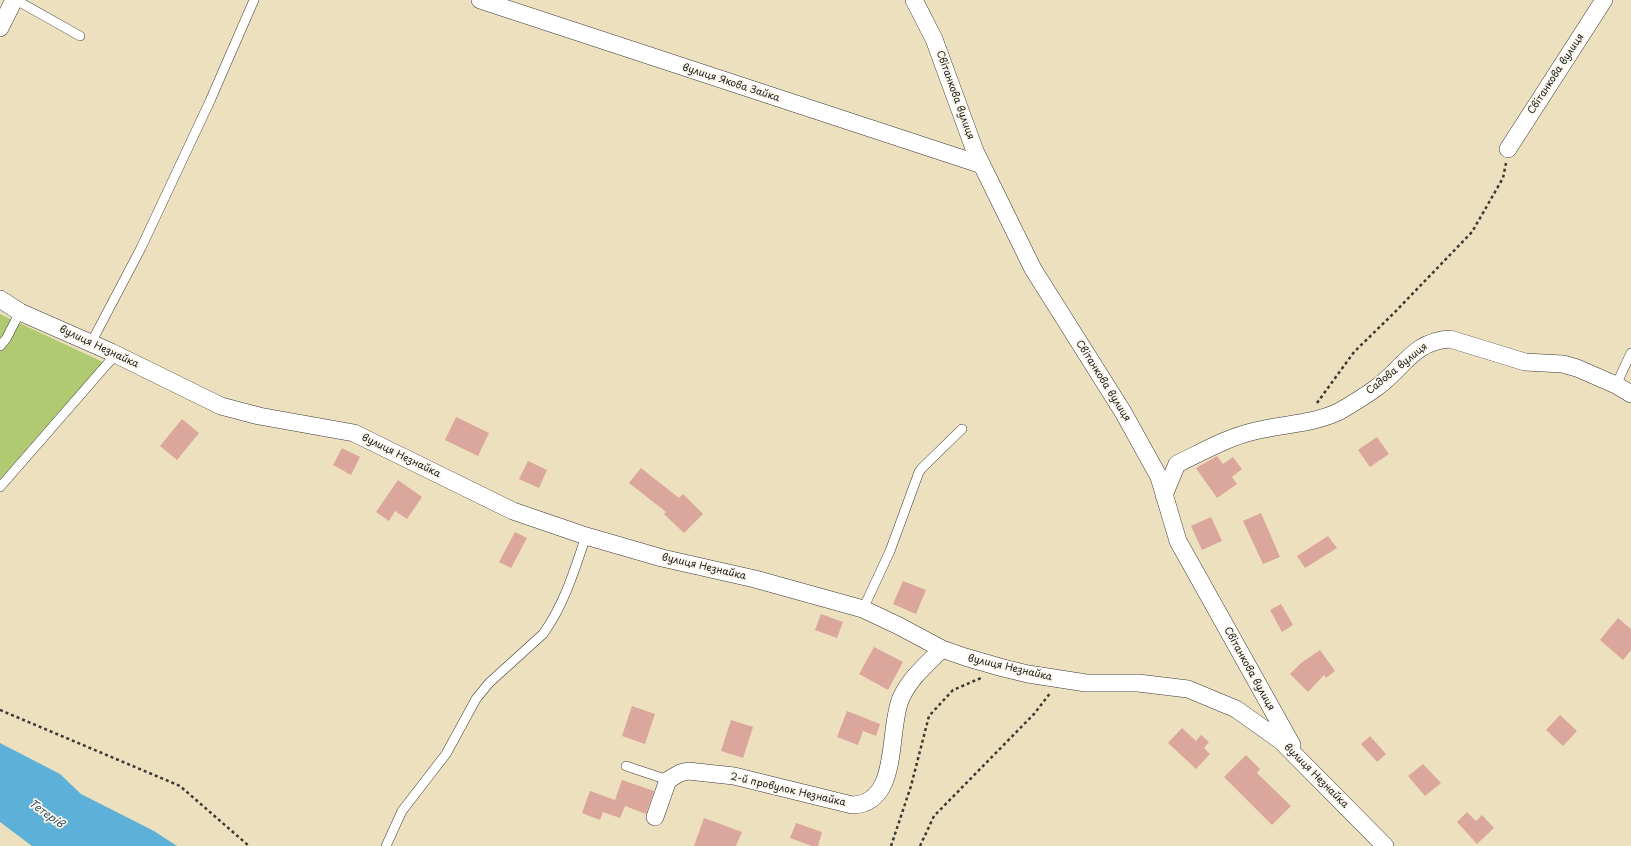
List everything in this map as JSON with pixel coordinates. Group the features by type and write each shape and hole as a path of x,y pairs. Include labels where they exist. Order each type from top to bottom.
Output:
{"street":[{"path":"0,28 15,0"},
{"name":"вулиця Якова Зайка","path":"480,0 982,165"},
{"name":"Світанкова вулиця","path":"914,0 934,40 982,165 1033,269 1123,412 1159,477 1178,540 1300,759"},
{"name":"Світанкова вулиця","path":"1508,148 1604,0"},
{"name":"вулиця Незнайка","path":"0,299 20,312 116,354 232,410 354,433 513,511 586,536 662,558 755,579 863,609 942,649 1004,668 1061,680 1086,683 1138,683 1188,689 1236,709 1281,741 1382,845"},
{"name":"Садова вулиця","path":"1164,495 1177,464 1216,445 1242,435 1275,427 1303,423 1340,411 1377,387 1399,366 1426,344 1438,340 1450,339 1525,362 1562,364 1577,368 1616,385 1631,394"},
{"name":"2-й провулок Незнайка","path":"668,780 680,773 698,771 758,781 852,805 867,803 878,792 887,774 890,762 894,723 900,699 913,678 942,649"},
{"path":"656,817 668,780"}],"lane":[{"path":"15,0 80,36"},
{"path":"91,343 141,248 210,101 254,0"},
{"path":"0,346 6,339 20,312"},
{"path":"1616,385 1631,353"},
{"path":"0,487 116,354"},
{"path":"863,609 888,557 922,468 962,429"},
{"path":"386,846 402,811 446,754 476,699 489,683 538,639 549,626 573,573 586,536"},
{"path":"626,766 668,780"}],"path":[{"path":"1303,423 1354,352 1472,232 1503,178 1508,148"},
{"path":"891,846 911,786 929,716 954,690 1004,668"},
{"path":"920,846 934,816 1034,714 1061,680"},
{"path":"0,710 180,786 249,846"}],"green space":[{"path":"0,314 103,362 0,479"}],"water":[{"name":"Тетерів","path":"0,743 60,774 81,794 154,831 177,846 32,846 0,822"}],"building":[{"path":"456,417 489,433 478,456 445,440"},
{"path":"182,419 199,433 177,460 160,446"},
{"path":"1377,437 1389,454 1370,467 1358,450"},
{"path":"342,448 360,457 351,475 333,465"},
{"path":"1217,456 1223,464 1233,457 1242,469 1232,477 1237,484 1217,498 1196,468"},
{"path":"528,461 547,470 539,488 519,479"},
{"path":"641,468 679,498 683,494 703,514 684,533 664,514 666,512 629,483"},
{"path":"398,480 422,497 407,519 395,511 389,521 376,512"},
{"path":"1261,513 1280,557 1263,564 1243,521"},
{"path":"1211,517 1222,541 1202,550 1191,526"},
{"path":"515,532 527,538 511,568 499,562"},
{"path":"1328,536 1337,548 1305,568 1297,556"},
{"path":"903,581 926,590 916,614 893,604"},
{"path":"1281,604 1293,625 1282,632 1270,610"},
{"path":"821,614 843,622 837,638 815,630"},
{"path":"1618,618 1631,629 1631,650 1623,660 1600,640"},
{"path":"874,647 903,662 888,690 859,674"},
{"path":"1320,650 1335,671 1326,678 1324,675 1308,692 1290,674 1301,663"},
{"path":"632,706 655,714 645,744 622,736"},
{"path":"847,711 880,724 876,736 863,731 858,745 837,737"},
{"path":"1560,715 1577,731 1563,746 1546,730"},
{"path":"731,720 753,727 743,758 721,751"},
{"path":"1182,728 1196,741 1201,735 1209,742 1204,748 1210,754 1196,769 1168,743"},
{"path":"1370,736 1386,754 1377,762 1361,744"},
{"path":"1246,755 1260,769 1257,773 1291,806 1272,825 1224,777"},
{"path":"1423,764 1441,783 1425,796 1408,776"},
{"path":"622,780 654,791 646,814 625,806 620,818 603,812 600,820 582,813 590,791 615,800"},
{"path":"1467,812 1476,821 1482,815 1494,828 1477,844 1457,822"},
{"path":"704,818 742,832 736,846 694,846"},
{"path":"796,823 822,832 818,846 812,846 790,838"}]}
